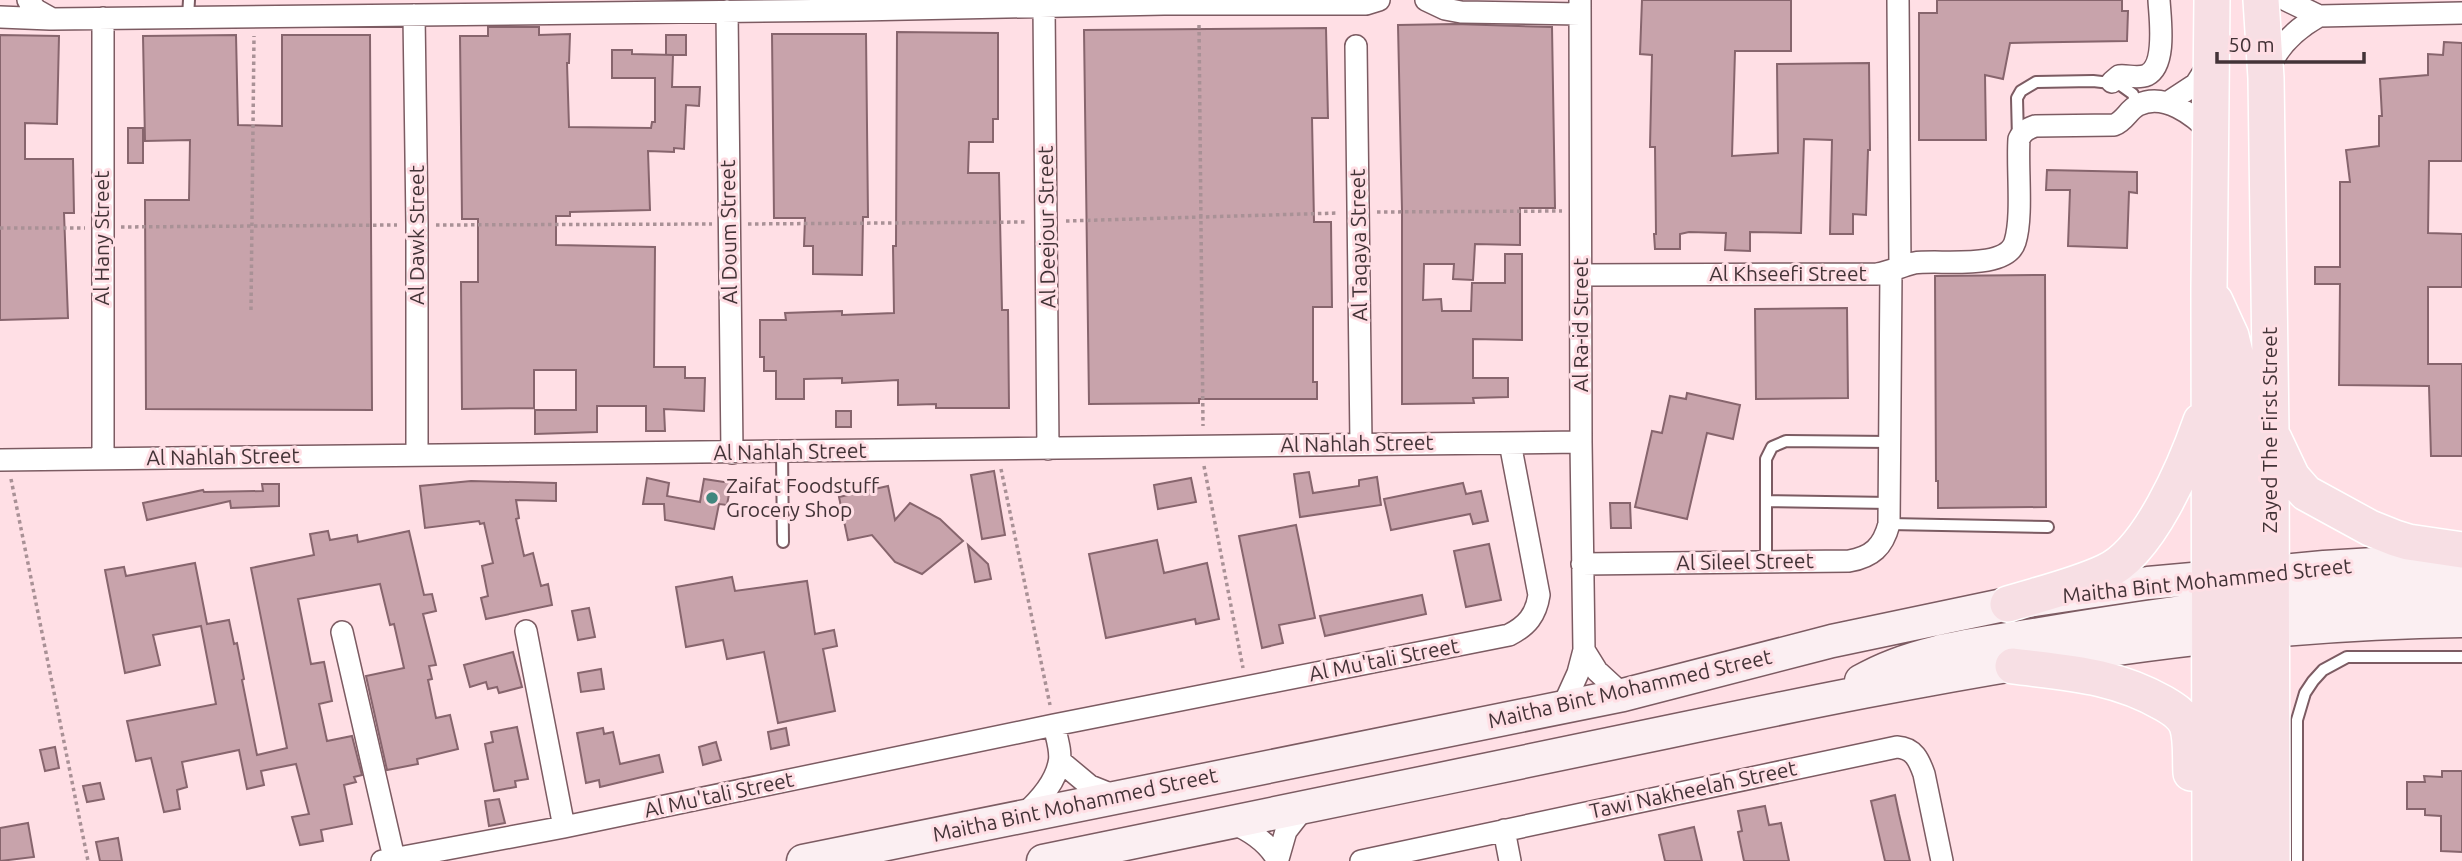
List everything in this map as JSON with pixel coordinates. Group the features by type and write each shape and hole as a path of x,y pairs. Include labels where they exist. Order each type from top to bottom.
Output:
{"main road":[{"name":"Zayed The First Street","path":"2212,0 2209,398 2241,604 2272,861"},
{"name":"Zayed The First Street","path":"2210,845 2241,604 2271,432 2266,78 2261,0"},
{"path":"2208,289 2231,336 2237,361 2242,861"},
{"path":"2008,604 2105,572 2129,556 2180,477 2209,398"},
{"path":"2271,432 2292,477 2306,492 2370,528 2395,538 2462,550"},
{"name":"Maitha Bint Mohammed Street","path":"1043,861 1839,696 2156,642 2241,604 2462,559"},
{"name":"Maitha Bint Mohammed Street","path":"803,861 1623,695 1832,641 2008,604 2148,583 2327,625 2462,621"},
{"path":"1839,696 1880,671 1936,653 2152,615 2325,596 2462,590"},
{"path":"2013,666 2096,676 2115,681 2156,699 2182,716 2189,734 2191,782 2210,845"}],"street":[{"path":"28,0 36,10 52,19"},
{"path":"0,18 103,18 188,8 248,15 414,15 484,6 615,6 727,11 858,5 1044,6 1164,2 1198,5 1366,4 1379,0"},
{"path":"1426,0 1445,9 1461,12 1580,7"},
{"name":"Al Sileel Street","path":"1583,564 1849,561 1863,559 1876,551 1885,539 1889,514 1895,269 1898,0"},
{"path":"2112,82 2119,76 2145,76 2156,68 2160,58 2160,0"},
{"path":"2286,0 2319,16"},
{"name":"Al Deejour Street","path":"1044,6 1048,449"},
{"name":"Al Ra-id Street","path":"1563,706 1578,673 1584,650 1580,7"},
{"path":"2266,78 2272,62 2286,41 2304,24 2319,16 2394,7 2462,13"},
{"name":"Al Doum Street","path":"727,11 732,453"},
{"name":"Al Dawk Street","path":"414,15 417,455"},
{"name":"Al Hany Street","path":"103,18 103,459"},
{"name":"Al Taqaya Street","path":"1356,46 1361,444"},
{"path":"2166,103 2196,84 2209,65 2212,55"},
{"path":"2019,147 2023,132 2035,126 2114,125 2143,103 2166,103 2195,118 2211,132"},
{"name":"Al Khseefi Street","path":"1581,275 1877,274 1915,263 1990,260 2010,252 2015,243 2019,147"},
{"name":"Al Nahlah Street","path":"4,460 1581,442"},
{"name":"Al Mu'tali Street","path":"388,860 564,827 1054,725 1509,635 1530,620 1537,608 1539,595 1510,443"},
{"path":"526,631 564,827"},
{"path":"342,632 388,860"},
{"path":"1584,650 1597,671 1623,695"},
{"path":"1054,725 1060,761 1090,786 1115,796"},
{"name":"Tawi Nakheelah Street","path":"1361,861 1897,747 1904,747 1916,755 1924,774 1942,861"},
{"path":"1021,817 1041,797 1060,761"},
{"path":"1278,860 1286,831 1304,808"},
{"path":"1231,823 1258,836 1278,860"},
{"path":"1504,830 1510,861"}],"lane":[{"path":"2019,147 2016,107 2021,91 2028,85 2045,82 2112,82 2129,90 2136,106"},
{"path":"1766,562 1766,458 1776,444 1786,441 1890,442"},
{"path":"782,453 783,542"},
{"path":"1766,501 2048,527"},
{"path":"2297,861 2297,720 2305,693 2313,681 2323,670 2347,657 2462,657"}],"path":[{"path":"1198,5 1203,446 1205,469 1247,687"},
{"path":"248,15 251,310"},
{"path":"0,228 1047,222 1359,212 1580,211"},
{"path":"997,450 1054,725"},
{"path":"4,460 88,861"}],"building":[{"path":"1642,0 1791,0 1791,51 1735,51 1732,156 1778,153 1777,64 1869,63 1870,150 1866,215 1853,214 1853,234 1830,234 1832,140 1804,139 1801,233 1750,232 1750,251 1725,250 1726,233 1689,232 1680,234 1680,249 1655,249 1655,147 1650,147 1652,55 1640,54"},
{"path":"1937,0 2122,0 2122,11 2128,11 2127,41 2010,43 2003,79 1985,75 1986,140 1919,140 1919,13 1937,13"},
{"path":"1398,25 1552,27 1555,208 1520,208 1520,245 1475,244 1473,280 1453,279 1454,264 1424,264 1423,300 1441,299 1442,311 1471,311 1472,283 1505,283 1505,254 1522,254 1522,340 1473,339 1473,378 1508,378 1508,397 1473,398 1474,403 1402,404"},
{"path":"488,27 539,27 539,35 570,34 567,63 569,127 651,128 652,122 655,122 655,78 612,78 612,50 632,50 632,54 673,55 672,87 700,87 699,106 686,105 684,149 674,148 674,152 648,151 650,210 570,212 570,216 556,216 556,245 655,247 654,367 685,367 685,378 705,378 704,411 664,409 665,431 646,431 646,406 597,406 597,432 535,434 535,410 576,410 576,370 534,370 534,408 462,409 461,282 478,282 478,219 462,219 460,36 488,36"},
{"path":"1326,28 1328,118 1312,118 1314,222 1331,222 1332,307 1313,307 1313,382 1317,382 1317,399 1199,399 1199,403 1089,404 1084,30"},
{"path":"897,32 998,33 998,119 993,119 993,142 969,142 968,173 999,173 1002,310 1008,310 1009,408 898,405 898,380 842,383 842,378 804,379 804,399 776,399 776,371 764,371 764,357 760,357 760,320 786,320 785,313 894,313"},
{"path":"772,34 866,34 868,217 863,217 862,275 813,274 813,246 804,246 805,218 774,218"},
{"path":"0,35 59,36 57,124 25,123 25,159 73,159 74,213 64,213 68,318 0,320"},
{"path":"236,35 238,125 282,126 282,35 370,35 372,410 146,409 145,200 189,200 190,140 145,141 143,36"},
{"path":"666,35 686,35 686,55 666,55"},
{"path":"2444,42 2462,43 2462,161 2429,161 2428,233 2462,234 2462,287 2428,287 2428,364 2462,364 2462,456 2431,456 2429,386 2339,385 2340,284 2315,284 2315,267 2340,267 2340,182 2350,182 2346,150 2379,146 2379,116 2382,116 2380,79 2428,75 2428,54 2443,55"},
{"path":"128,128 143,128 143,163 128,163"},
{"path":"2047,170 2137,172 2137,193 2129,192 2127,248 2068,246 2070,190 2046,190"},
{"path":"2045,275 2046,507 1938,508 1935,276"},
{"path":"1847,308 1848,398 1756,399 1755,309"},
{"path":"1687,393 1740,405 1733,439 1707,433 1687,519 1635,507 1652,431 1662,433 1670,396 1686,399"},
{"path":"836,411 851,411 851,427 836,427"},
{"path":"994,471 1005,535 982,539 971,475"},
{"path":"1309,472 1313,493 1359,486 1359,480 1377,477 1381,505 1300,517 1294,474"},
{"path":"647,478 669,483 667,496 700,502 704,479 731,483 727,505 719,504 714,529 665,520 664,504 643,504"},
{"path":"1191,478 1196,502 1158,509 1154,485"},
{"path":"471,481 556,483 556,501 516,500 519,518 516,519 524,556 533,553 541,586 548,584 552,605 486,619 481,598 488,596 482,566 493,563 484,523 480,524 479,521 425,528 420,486"},
{"path":"1463,483 1466,494 1481,491 1488,521 1473,524 1470,514 1391,530 1384,499"},
{"path":"262,484 279,484 279,506 231,508 230,501 147,520 143,503 203,490 263,491"},
{"path":"888,486 895,520 910,503 940,519 963,541 922,574 895,562 872,535 848,540 839,497"},
{"path":"1610,503 1630,503 1631,528 1611,528"},
{"path":"1296,525 1315,618 1279,625 1283,643 1262,648 1239,536"},
{"path":"328,531 330,540 357,535 358,542 409,531 424,595 432,594 436,611 423,614 436,665 429,666 432,679 428,680 436,718 450,715 458,749 417,759 418,764 387,770 366,676 404,668 394,624 390,625 380,584 298,599 311,664 324,662 332,701 319,704 327,741 352,736 362,775 354,777 356,782 344,785 352,824 321,830 323,841 300,845 292,817 309,814 296,764 261,771 264,785 247,789 239,750 182,762 187,787 177,790 180,809 164,812 151,758 136,761 127,721 216,704 201,626 153,635 160,665 125,673 105,570 124,567 126,576 195,563 207,624 229,620 234,644 237,643 257,755 287,748 251,568 314,555 310,534"},
{"path":"1157,540 1164,573 1207,563 1219,619 1196,624 1195,619 1106,638 1089,554"},
{"path":"1489,544 1501,600 1466,607 1454,551"},
{"path":"968,545 988,564 991,579 975,582"},
{"path":"732,577 735,591 807,581 815,634 834,630 837,646 823,649 835,711 778,723 764,652 727,659 723,640 686,647 676,587"},
{"path":"1422,595 1426,614 1325,636 1320,616"},
{"path":"589,608 595,637 578,640 572,611"},
{"path":"513,652 522,687 499,693 497,687 488,689 486,682 470,687 464,665"},
{"path":"601,669 604,689 581,692 578,673"},
{"path":"517,727 528,779 515,781 516,787 494,791 485,744 493,742 491,732"},
{"path":"603,728 604,734 613,732 620,764 659,755 663,772 600,787 599,780 586,783 577,733"},
{"path":"786,728 789,745 771,749 768,732"},
{"path":"716,742 721,760 703,765 699,747"},
{"path":"55,747 59,768 45,771 40,750"},
{"path":"2442,771 2462,771 2462,852 2441,851 2441,816 2425,815 2425,809 2407,809 2407,782 2425,782 2424,776 2442,777"},
{"path":"100,783 104,799 87,802 83,786"},
{"path":"1895,795 1910,861 1885,861 1871,801"},
{"path":"499,799 505,823 489,826 485,801"},
{"path":"1765,806 1769,825 1781,823 1789,861 1744,861 1738,832 1742,831 1738,811"},
{"path":"28,823 34,857 0,861 0,828"},
{"path":"1694,827 1702,861 1665,861 1659,835"},
{"path":"118,838 122,861 100,861 96,842"}],"place":[{"name":"Zaifat Foodstuff Grocery Shop","path":"712,498"}]}
